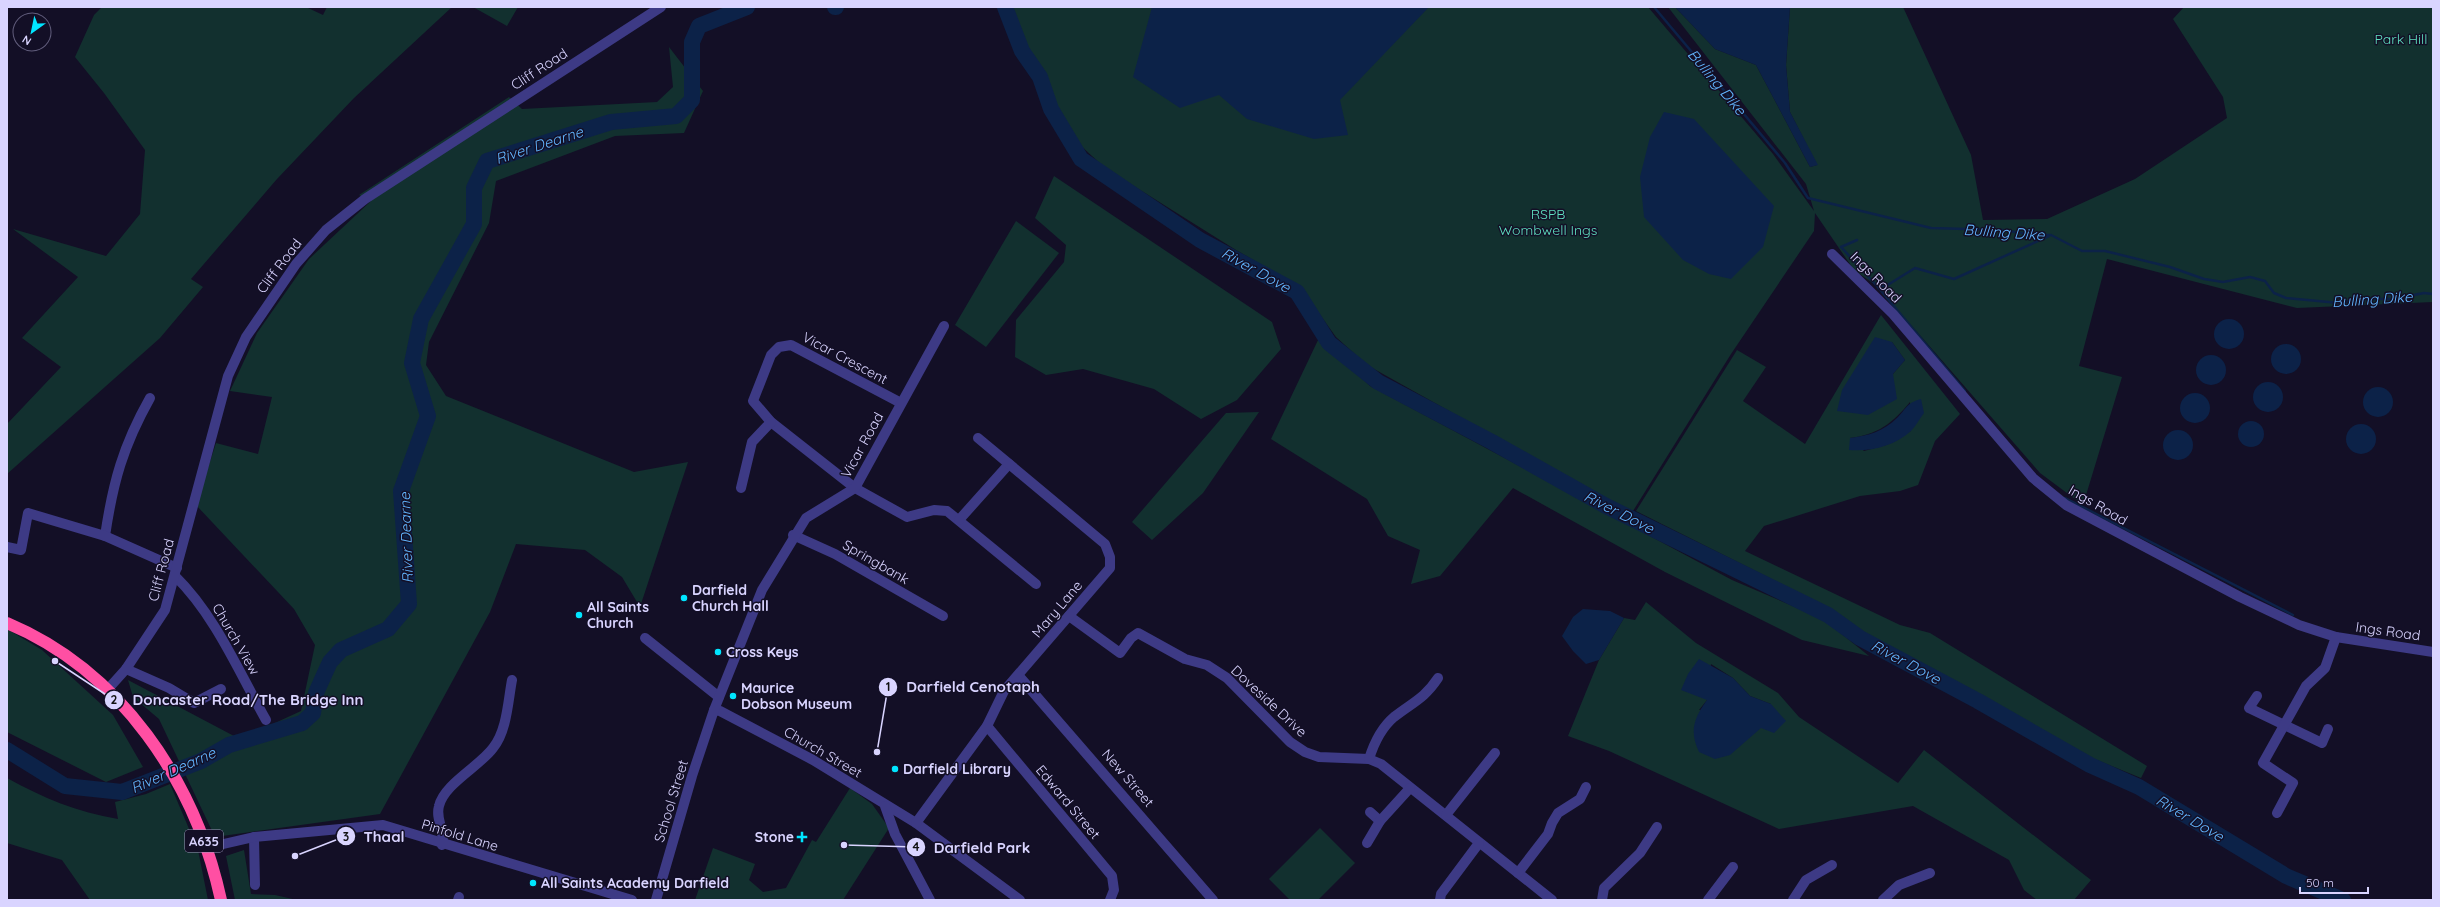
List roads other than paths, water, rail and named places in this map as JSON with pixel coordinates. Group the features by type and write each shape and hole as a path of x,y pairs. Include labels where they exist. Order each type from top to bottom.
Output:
{"highway":[{"name":"A635","path":"7,623 53,646 71,658 108,689 131,713 163,758 178,786 206,848 221,900"}],"street":[{"name":"Cliff Road","path":"108,689 126,669 165,610 176,572 190,512 228,376 246,337 296,264 326,230 365,199 661,7"},
{"name":"Ings Road","path":"1832,254 1893,314 2032,478 2066,504 2240,597 2299,625 2336,638 2433,652"},
{"name":"Vicar Road","path":"714,710 762,590 793,535 806,518 855,488 944,326"},
{"name":"Vicar Crescent","path":"901,403 791,345 780,347 771,355 753,401 771,422 855,488 907,517 934,510 947,511 1036,584"},
{"path":"105,536 118,467 128,440 150,398"},
{"path":"741,488 752,442 771,422"},
{"path":"959,520 1010,464 978,438"},
{"name":"Mary Lane","path":"916,823 987,726 1004,692 1110,568 1110,557 1105,544 1010,464"},
{"path":"7,547 21,550 28,513 105,536 176,572"},
{"name":"Springbank","path":"793,535 835,554 943,616"},
{"name":"Church View","path":"176,572 212,624 266,720"},
{"name":"Doveside Drive","path":"1069,616 1120,653 1131,638 1138,633 1184,659 1207,664 1227,678 1290,742 1305,752 1319,757 1369,759 1381,764 1552,900"},
{"path":"645,638 719,697"},
{"path":"2277,813 2293,782 2263,763 2306,686 2325,668 2336,638"},
{"path":"126,669 169,688 194,703 221,689"},
{"name":"New Street","path":"1019,676 1213,900"},
{"path":"1369,759 1376,738 1393,718 1428,693 1438,678"},
{"path":"442,844 444,838 438,819 438,806 444,794 494,748 504,721 512,680"},
{"path":"2257,696 2249,708 2285,726 2322,743 2328,729"},
{"name":"Church Street","path":"714,710 720,711 813,760 885,806 916,823 1020,900"},
{"name":"School Street","path":"656,900 692,776 714,710"},
{"name":"Edward Street","path":"987,726 1112,876 1114,890 1110,900"},
{"path":"1446,815 1495,753"},
{"path":"1518,873 1548,834 1558,813 1580,799 1586,787"},
{"path":"1367,843 1380,821 1410,788"},
{"path":"885,806 895,834 930,900"},
{"path":"1370,812 1380,821"},
{"name":"Pinfold Lane","path":"206,848 254,837 383,825 632,900"},
{"path":"1602,900 1604,888 1640,853 1657,827"},
{"path":"254,837 256,885"},
{"path":"1440,900 1441,894 1479,842"},
{"path":"1793,900 1806,880 1832,865"},
{"path":"1708,900 1733,867"},
{"path":"1883,900 1899,885 1930,872"}],"water":[{"path":"1152,7 1429,7 1340,100 1348,135 1314,139 1247,119 1219,95 1180,108 1133,77"},
{"path":"1675,7 1790,7 1786,65 1790,112 1818,165 1810,167 1756,65 1715,49"},
{"path":"1664,112 1694,119 1774,206 1763,247 1731,279 1709,274 1683,260 1644,217 1640,177 1650,137"},
{"path":"2229,319 2240,323 2244,334 2240,345 2229,349 2218,345 2214,334 2218,323"},
{"path":"1875,337 1892,342 1905,360 1893,374 1897,399 1868,415 1837,411 1842,390"},
{"path":"2286,344 2297,348 2301,359 2297,370 2286,374 2275,370 2271,359 2275,348"},
{"path":"2211,355 2222,359 2226,370 2222,381 2211,385 2200,381 2196,370 2200,359"},
{"path":"2268,382 2279,386 2283,397 2279,408 2268,412 2257,408 2253,397 2257,386"},
{"path":"2378,387 2389,391 2393,402 2389,413 2378,417 2367,413 2363,402 2367,391"},
{"path":"2195,393 2206,397 2210,408 2206,419 2195,423 2184,419 2180,408 2184,397"},
{"path":"1921,399 1924,413 1913,429 1898,441 1874,449 1849,450 1850,438 1863,436 1881,430 1892,423 1909,404"},
{"path":"2251,421 2260,425 2264,434 2260,443 2251,447 2242,443 2238,434 2242,425"},
{"path":"2361,424 2372,428 2376,439 2372,450 2361,454 2350,450 2346,439 2350,428"},
{"path":"2178,430 2189,434 2193,445 2189,456 2178,460 2167,456 2163,445 2167,434"},
{"path":"1583,609 1610,611 1624,618 1599,660 1586,664 1573,651 1562,636 1573,617"},
{"path":"1699,659 1733,678 1750,696 1771,704 1786,721 1774,733 1761,728 1730,755 1715,759 1699,752 1694,738 1694,725 1707,700 1681,690 1688,674"}],"waterway":[{"name":"River Dearne","path":"7,750 65,786 122,792 201,761 229,745 302,723 313,713 316,693 330,662 341,650 388,629 409,604 401,491 428,416 412,363 421,319 474,224 474,188 487,161 611,122 676,116 692,100 692,42 699,26 747,7"},
{"name":"River Dove","path":"1005,7 1022,51 1040,77 1051,109 1081,159 1200,240 1297,292 1329,343 1378,382 1492,442 1606,506 1828,615 1860,638 1978,701 2090,765 2139,787 2286,876 2343,900"},
{"name":"Bulling Dike","path":"1654,7 1785,163 1808,198 1931,228 2002,230 2034,235 2051,235 2082,251 2105,251 2170,267 2204,279 2223,282 2250,277 2265,281 2274,293 2286,298 2339,303 2363,299 2393,299 2424,293 2433,294"},
{"path":"1857,240 1841,247 1877,286 1886,286 1915,268 1954,279 2049,236"},
{"path":"1877,286 1965,391"},
{"path":"2065,498 2293,615"}],"place":[{"name":"Darfield Church Hall","path":"684,598"},
{"name":"All Saints Church","path":"579,615"},
{"name":"Cross Keys","path":"718,652"},
{"name":"Doncaster Road/The Bridge Inn","path":"55,661"},
{"name":"Maurice Dobson Museum","path":"733,696"},
{"name":"Darfield Cenotaph","path":"877,752"},
{"name":"Darfield Library","path":"895,769"},
{"name":"Stone","path":"802,837"},
{"name":"Darfield Park","path":"844,845"},
{"name":"Thaal","path":"295,856"},
{"name":"All Saints Academy Darfield","path":"533,883"}],"park label":[{"name":"Park Hill","path":"2401,39"},
{"name":"RSPB Wombwell Ings","path":"1548,222"}]}
